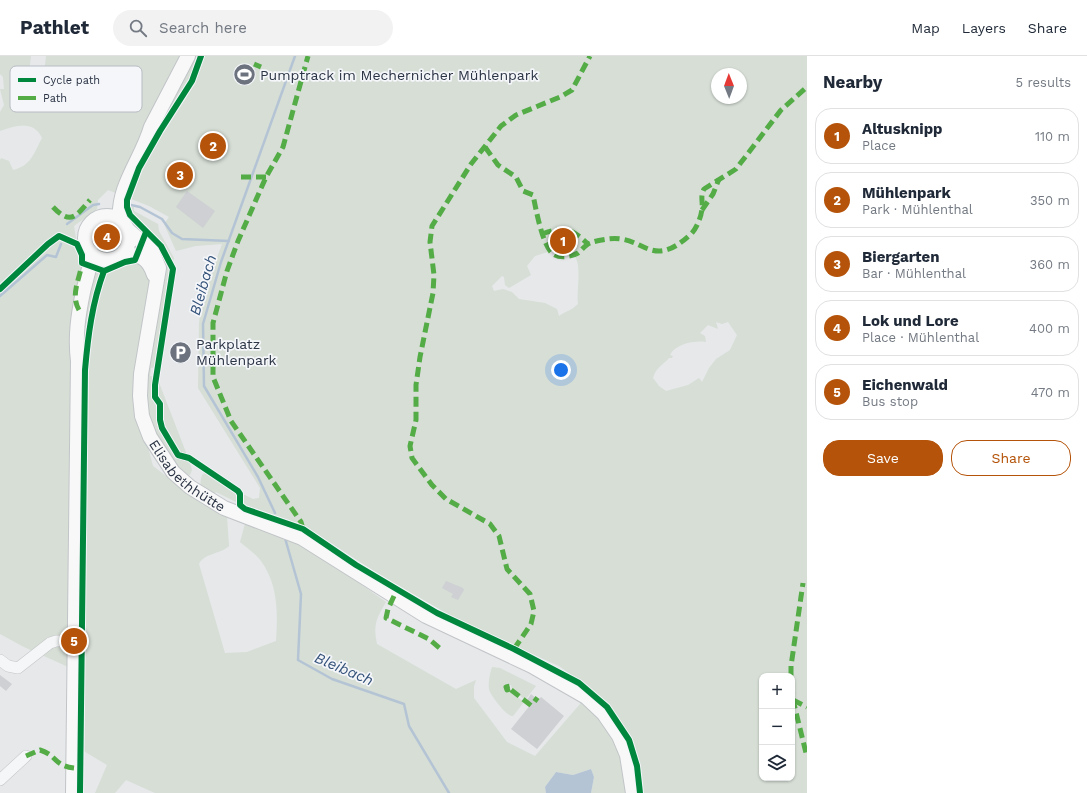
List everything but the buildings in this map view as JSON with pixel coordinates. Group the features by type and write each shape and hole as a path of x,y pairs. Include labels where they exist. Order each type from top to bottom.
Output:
{"main road":[{"path":"74,793 74,641 78,361 84,321 94,281 99,269 115,258 127,247 129,236 124,225 121,198 134,165 148,138 151,127 188,56"},
{"path":"103,216 110,205 130,153 141,133 151,127"},
{"path":"78,361 75,340 77,319 90,266 90,252 85,240 88,228 97,219 103,216 109,216 124,225"},
{"name":"Elisabethhütte","path":"124,225 148,245 155,255 159,268 141,374 140,396 142,416 150,437 173,472 190,487 224,508 280,528 302,538 426,616 532,666 586,697 604,714 619,736 627,755 633,793"},
{"path":"90,252 99,258 115,258 131,254 144,257 153,271 156,285"}],"street":[{"path":"0,660 8,666 18,668 50,643 56,641 74,641"},
{"path":"0,780 26,756"}],"shaded area":[{"path":"0,56 31,56 30,66 10,66 10,112 142,112 142,66 45,66 46,56 807,56 807,793 591,793 594,777 591,769 573,775 556,772 545,787 546,793 155,793 126,780 115,793 95,793 107,765 82,750 75,670 24,647 0,634 0,160 1,158 9,161 13,170 19,168 28,162 42,138 39,132 29,126 12,127 0,131 0,112 4,105 0,89 4,89 3,77 0,74","holes":["108,190 149,206 169,217 164,224 176,251 196,246 222,244 201,302 199,324 198,388 260,488 259,498 253,499 243,494 242,502 244,505 305,526 383,577 464,623 559,666 585,685 580,704 535,756 507,742 474,698 474,686 476,680 456,689 377,644 375,632 376,622 386,602 299,541 245,524 240,542 254,553 261,561 267,570 274,589 277,609 276,641 247,652 225,653 199,564 201,560 222,551 229,546 227,516 202,504 153,466 133,392 150,291 149,274 138,259 137,262 125,263 106,272 80,267 74,226 97,209 98,200","557,249 571,254 576,258 578,264 578,304 559,316 557,309 545,303 519,299 512,292 503,289 494,291 492,286 502,276 504,277 505,285 509,288 531,275 527,266 535,256","716,322 722,324 728,322 737,335 730,350 716,359 709,368 702,382 699,378 688,385 666,391 659,386 653,378 654,374 669,358 672,358 673,356 670,355 676,348 686,344 706,342 705,336 700,333 708,325 718,329"]},
{"path":"128,207 134,207 134,211 158,224 159,231 174,258 172,264 162,245 135,220"},
{"path":"104,222 110,222 120,229 123,238 122,244 116,251 110,254 104,254 94,247 91,241 91,235 98,225"},
{"path":"149,236 160,247 171,270 155,367 151,368 150,376 154,377 154,397 158,405 159,424 176,455 189,460 192,470 190,475 184,474 174,465 150,424 144,390 163,275 146,237"},
{"path":"158,380 187,456 181,455 177,451 164,427 157,391"},
{"path":"208,473 228,485 236,493 238,503 216,492 213,495 202,488 201,479 202,475"},
{"path":"492,667 500,668 536,686 525,700 512,689 511,685 505,686 506,691 510,691 524,702 513,716 503,709 490,692 489,683"}],"water":[{"path":"591,769 594,777 591,793 546,793 545,787 556,772 573,775"}],"waterway":[{"name":"Bleibach","path":"275,513 258,477 204,386 203,324 221,262 295,56"},
{"path":"67,224 93,205 99,204"},
{"path":"131,205 140,207 162,219 172,233 182,239 229,241"},
{"path":"0,296 47,255 56,257 61,244"},
{"name":"Bleibach","path":"285,538 301,594 298,660 332,679 404,704 409,726 449,793"}],"marked path":[{"path":"303,529 301,522 231,421 213,377 213,323 227,271 238,241 266,177 283,147 308,56"},
{"path":"514,649 531,624 534,611 530,594 507,569 499,536 490,524 446,499 432,485 412,458 410,446 416,420 416,385 433,293 434,275 430,242 432,226 471,164 501,126 516,115 560,97 572,90 590,56"},
{"path":"254,64 261,67"},
{"path":"485,147 498,165 516,177 523,191 533,195 542,234 548,248 555,255 561,257 572,256 590,243 608,239 631,241 656,251 666,250 677,245 695,229 701,212 704,189 736,169 781,110 807,87"},
{"path":"241,177 266,177"},
{"path":"702,210 713,194 719,179"},
{"path":"53,207 64,216 73,217 81,211 90,200"},
{"path":"542,234 562,229 567,230 577,235 588,244"},
{"path":"79,310 76,304 75,292 82,263"},
{"path":"791,673 803,583"},
{"path":"394,596 386,618 429,639 443,651"},
{"path":"510,689 507,690 506,687 510,686 510,689 533,707"},
{"path":"534,698 538,701"},
{"path":"795,701 807,707"},
{"path":"795,708 807,757"},
{"path":"26,756 40,750 46,752 59,763 67,767 74,768"}],"cycle path":[{"path":"201,56 192,81 160,131 139,168 127,200 127,207 130,215 161,246 173,269 155,385 155,397 160,404 160,420 162,428 178,455 189,458 238,491 240,494 240,505 245,509 303,529 356,565 437,613 514,649 579,683 607,707 629,740 637,766 640,793"},
{"path":"80,793 85,370 91,320 104,271 125,262 135,260 146,232"},
{"path":"0,289 48,244 59,236 77,244 82,255 82,263 104,271"}],"place":[{"name":"Pumptrack im Mechernicher Mühlenpark","path":"244,75"},
{"name":"Mühlenpark","path":"213,146"},
{"name":"Biergarten","path":"180,175"},
{"name":"Lok und Lore","path":"107,237"},
{"name":"Altusknipp","path":"563,241"},
{"name":"Parkplatz Mühlenpark","path":"180,352"},
{"name":"Eichenwald","path":"74,641"}]}
